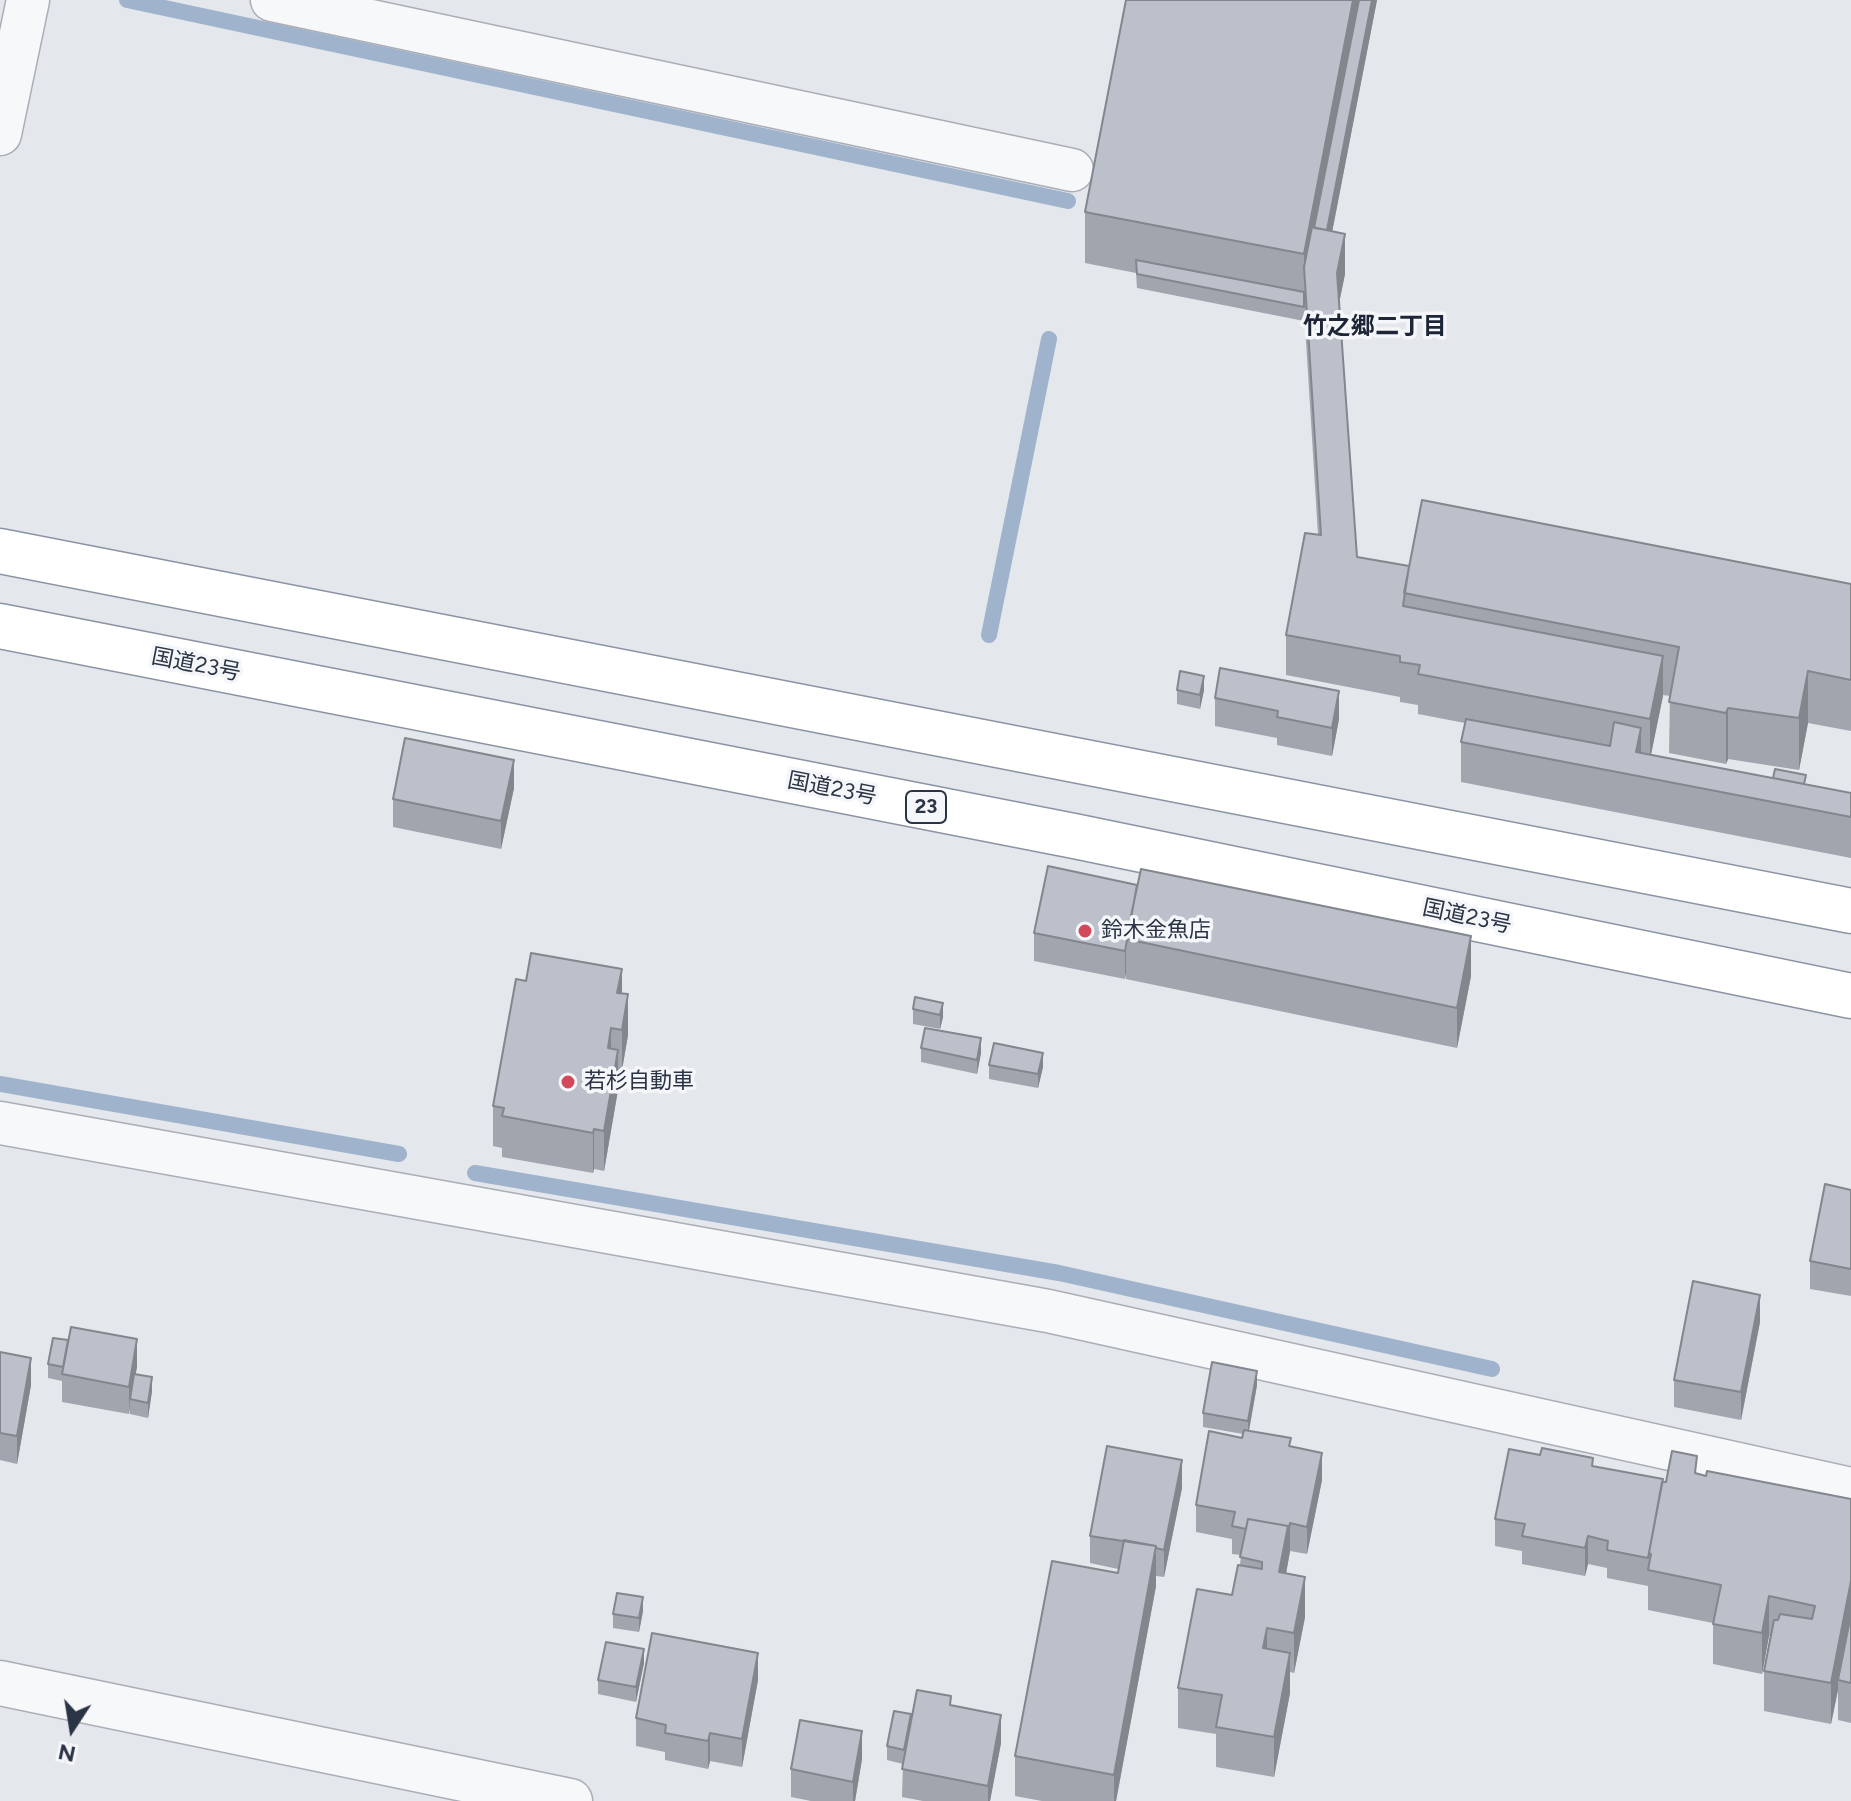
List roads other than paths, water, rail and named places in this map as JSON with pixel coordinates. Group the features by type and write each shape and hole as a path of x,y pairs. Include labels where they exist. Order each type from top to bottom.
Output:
{"highway":[{"path":"0,551 1851,911"},
{"name":"国道23号","path":"0,626 1074,836 1851,996"}],"street":[{"path":"0,134 28,0"},
{"path":"272,0 1072,170"},
{"path":"0,1123 1048,1311 1851,1489"},
{"path":"0,1683 570,1801"}],"waterway":[{"path":"127,0 1068,201"},
{"path":"989,635 1049,339"},
{"path":"0,1084 399,1154"},
{"path":"475,1173 1059,1273 1492,1369"}],"place":[{"name":"鈴木金魚店","path":"1085,931"},
{"name":"若杉自動車","path":"568,1082"}],"district":[{"name":"竹之郷二丁目","path":"1375,327"}]}
